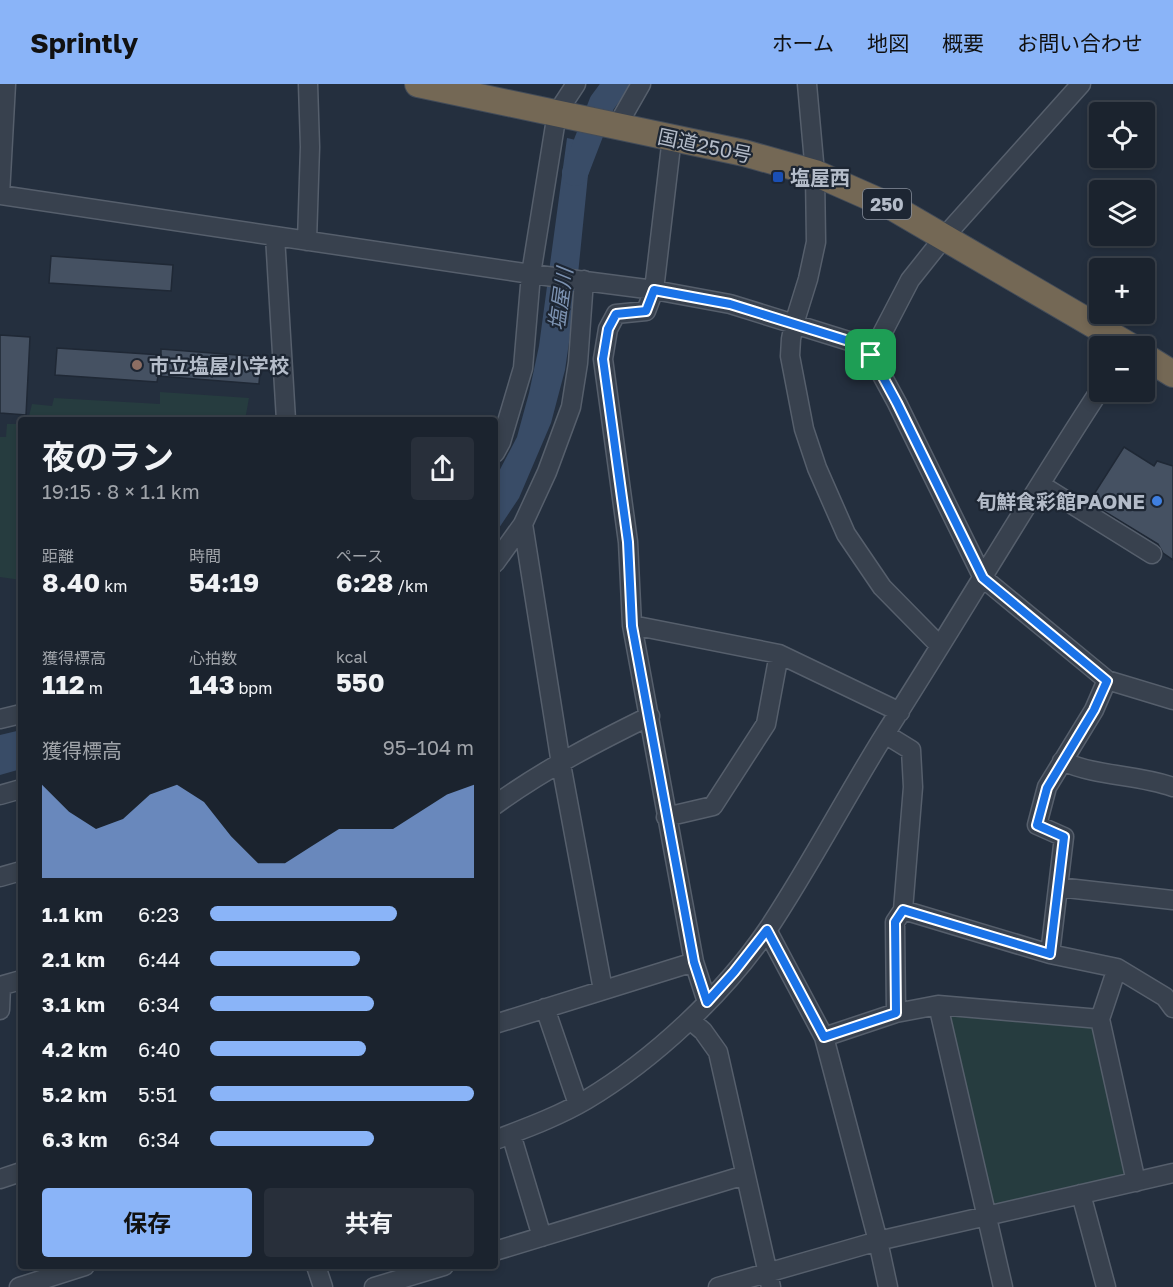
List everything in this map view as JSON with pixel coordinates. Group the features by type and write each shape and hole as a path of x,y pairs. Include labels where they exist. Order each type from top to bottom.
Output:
{"highway":[{"name":"国道250号","path":"418,84 744,153 815,173 892,207 945,236 1112,336"},
{"path":"1155,363 1173,374"}],"street":[{"path":"6,84 0,195 531,274 654,290 730,304 852,342 871,355 983,578 1107,681 1173,700"},
{"path":"307,241 310,147 308,84"},
{"path":"498,443 523,368 531,274 557,113 576,84"},
{"path":"617,126 641,84"},
{"path":"807,84 815,173 816,242 808,279 794,324 790,356 804,429 839,522 882,587 940,646"},
{"path":"871,355 910,280 945,236 1080,84"},
{"path":"672,137 654,290 646,311 616,314 608,329 603,359 628,542 632,626 694,962 707,1002"},
{"path":"275,236 286,417"},
{"path":"498,559 523,524 548,472 571,407 578,363 584,280"},
{"path":"542,1237 503,1137 544,1122 578,1104 629,1071 690,1020 734,972 767,930 885,734 1093,402"},
{"path":"1041,485 1152,554"},
{"path":"523,524 561,764 603,990"},
{"path":"632,626 779,654 900,712"},
{"path":"666,817 713,806 766,724 779,654"},
{"path":"1050,954 1064,837 1037,825 1047,788 1094,710 1107,681"},
{"path":"0,719 18,715"},
{"path":"498,803 519,787 604,738 650,716"},
{"path":"885,734 911,750 913,787 903,910 895,922 896,1013"},
{"path":"1062,761 1081,770 1152,779 1173,787"},
{"path":"0,795 18,790"},
{"path":"0,877 18,873"},
{"path":"1058,887 1173,900"},
{"path":"903,910 1050,954 1117,968 1165,997 1173,1008"},
{"path":"767,930 824,1037 879,1241 888,1287"},
{"path":"498,1023 694,962"},
{"path":"1117,968 1100,1019 1136,1182"},
{"path":"0,1010 0,986 18,981"},
{"path":"824,1037 896,1013 938,1005 1100,1019"},
{"path":"938,1005 1003,1287"},
{"path":"545,1008 578,1104"},
{"path":"690,1020 703,1031 718,1052 769,1280"},
{"path":"0,1179 18,1173"},
{"path":"718,1287 769,1280 879,1241 1173,1173"},
{"path":"498,1250 745,1175"},
{"path":"1081,1194 1106,1287"},
{"path":"28,1286 76,1269"},
{"path":"317,1269 323,1287"},
{"path":"374,1287 413,1281 438,1269"}],"green space":[{"path":"160,392 249,398 246,417 29,417 32,404 52,406 54,398 160,404"},
{"path":"7,424 18,424 18,580 0,577 0,437 6,437"},
{"path":"953,1011 1091,1023 1096,1029 1127,1177 1000,1208 991,1202 948,1017"}],"water":[{"path":"567,138 598,145 588,175 576,294 565,370 551,423 519,498 498,530 498,473 517,437 539,346"},
{"path":"18,731 18,770 0,775 0,735"}],"building":[{"path":"51,256 173,265 171,291 49,283"},
{"path":"0,335 30,337 26,415 0,413"},
{"path":"57,348 161,355 161,349 261,357 259,384 158,376 157,382 55,375"},
{"path":"1124,447 1154,466 1157,461 1173,466 1173,560 1163,553 1158,544 1089,502"}],"waterway":[{"name":"塩屋川","path":"575,173 602,103 616,84"}],"place":[{"name":"塩屋西","path":"778,177"},
{"name":"市立塩屋小学校","path":"137,365"},
{"name":"旬鮮食彩館PAONE","path":"1157,501"}],"route":[{"path":"654,290 730,304 852,342 871,355 983,578 1107,681 1094,710 1073,741 1047,788 1037,825 1064,837 1050,954 903,910 895,922 896,1013 824,1037 767,930 707,1002 694,962 632,626 628,542 603,359 608,329 616,314 646,311 654,290"}]}
